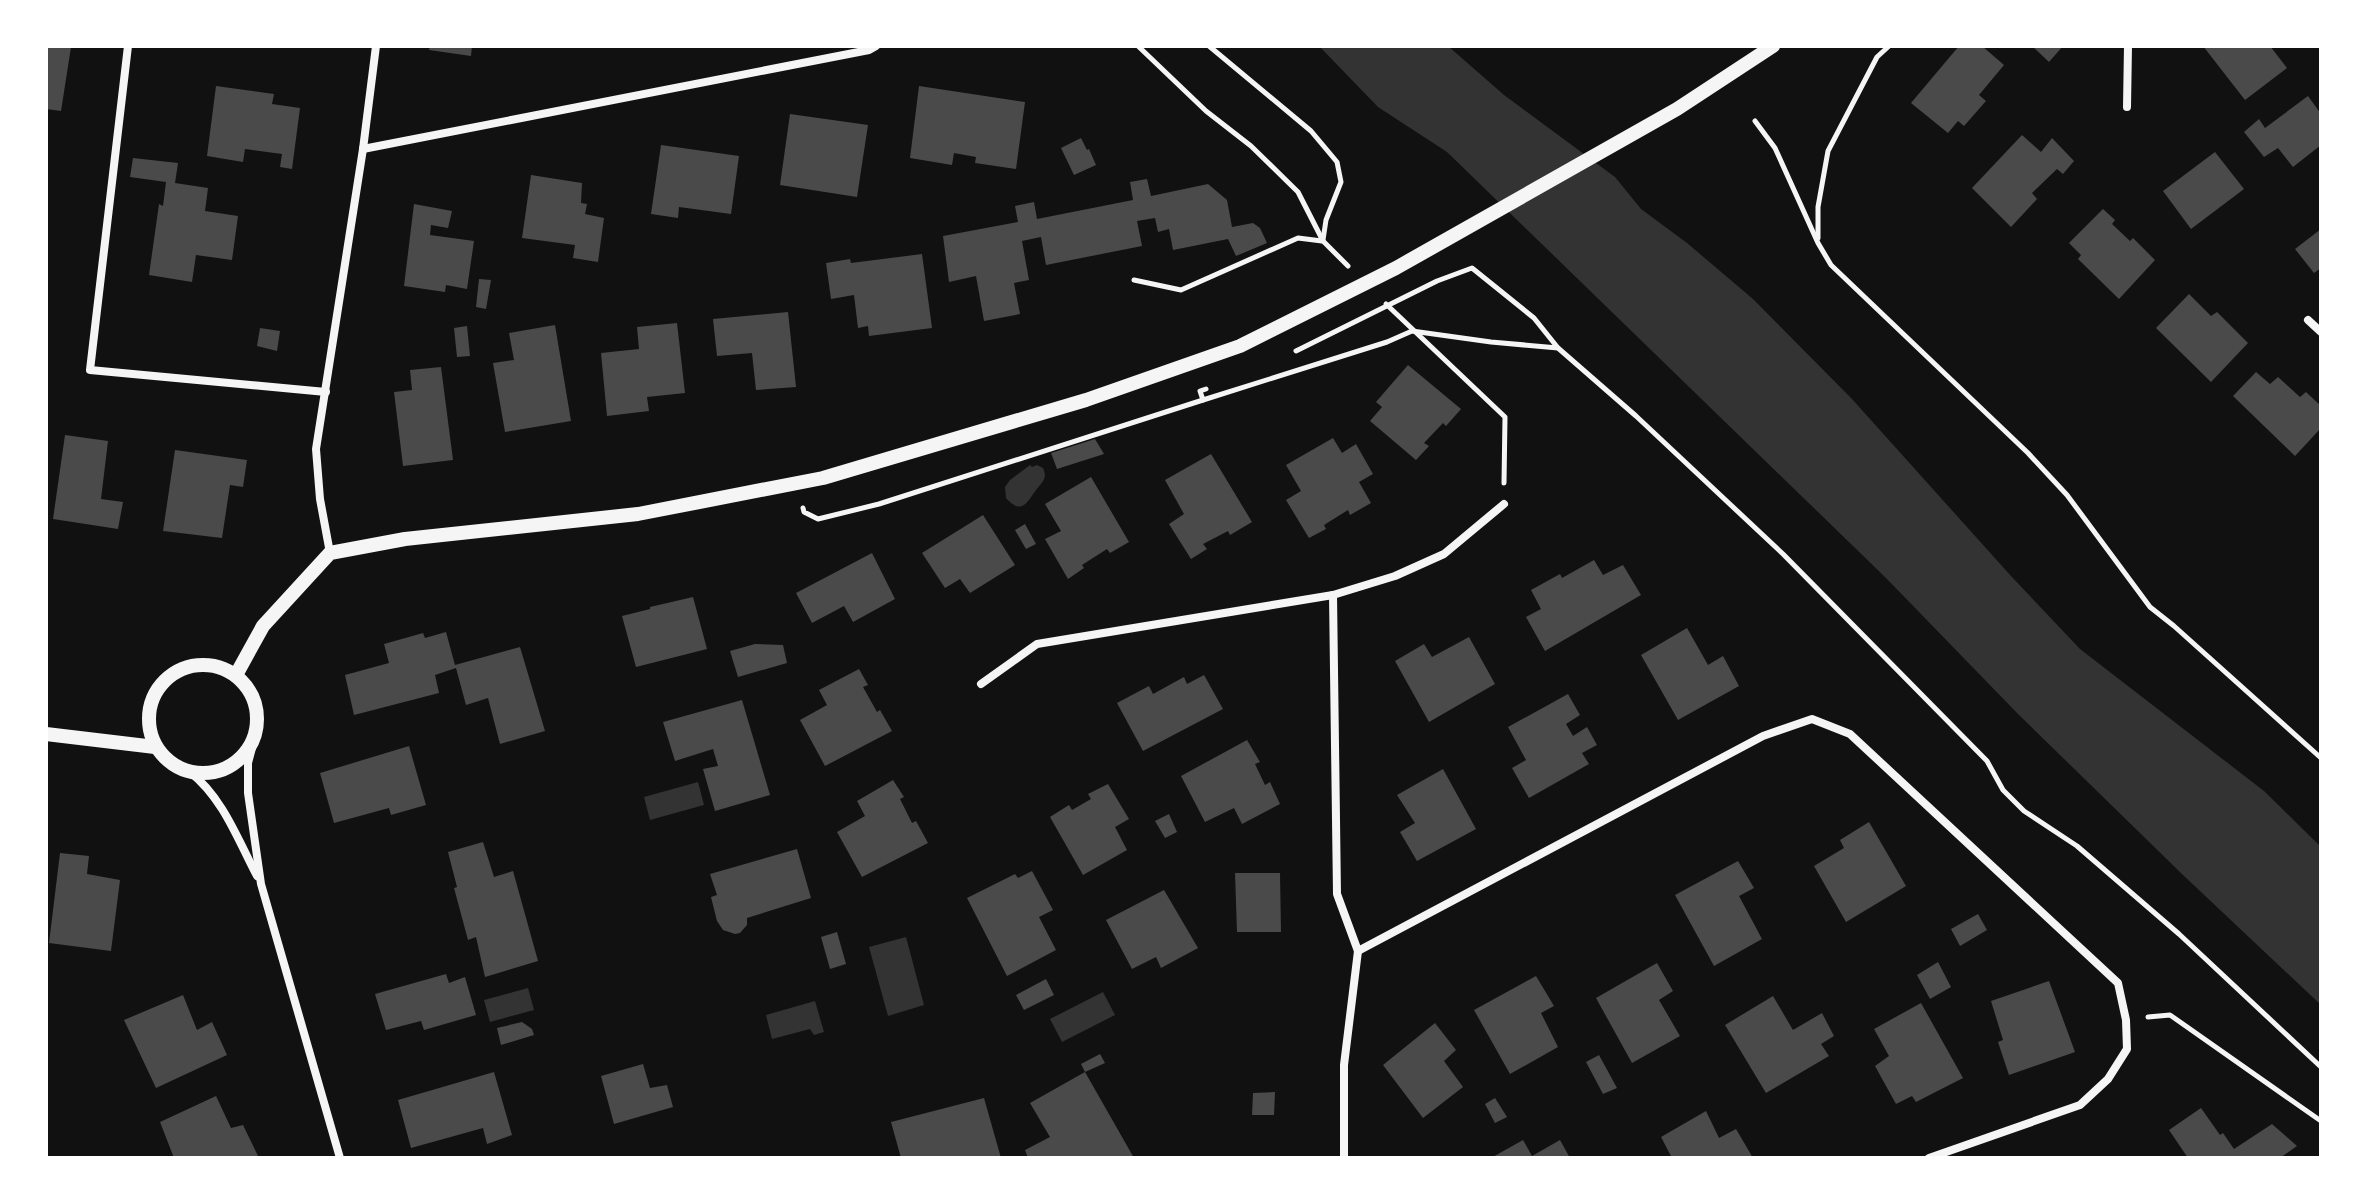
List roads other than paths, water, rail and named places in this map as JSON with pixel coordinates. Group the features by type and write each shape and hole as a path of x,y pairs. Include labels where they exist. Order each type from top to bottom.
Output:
{"street":[{"path":"128,46 90,370 326,392"},
{"path":"330,553 320,499 316,449 376,46"},
{"path":"363,149 869,50 876,46"},
{"path":"236,675 263,626 330,553 405,539 638,514 823,478 1086,400 1240,346 1396,268 1677,109 1773,46"},
{"path":"2127,107 2128,46"},
{"path":"2308,320 2321,332"},
{"path":"981,684 1037,644 1333,595 1395,576 1444,554 1504,504"},
{"path":"1333,595 1337,894 1358,951 1344,1065 1344,1158"},
{"path":"261,884 220,805 203,782 170,763 155,747 149,729 149,710 154,693 166,678 182,668 200,664 219,666 236,675 250,690 257,709 257,729 248,763 248,793 261,884 340,1158"},
{"path":"1358,951 1763,736 1812,719 1850,734 2118,983 2126,1020 2127,1049 2108,1079 2080,1105 1929,1158"},
{"path":"190,772 212,773 233,765 248,750 257,729"},
{"path":"46,734 155,747"}]}
